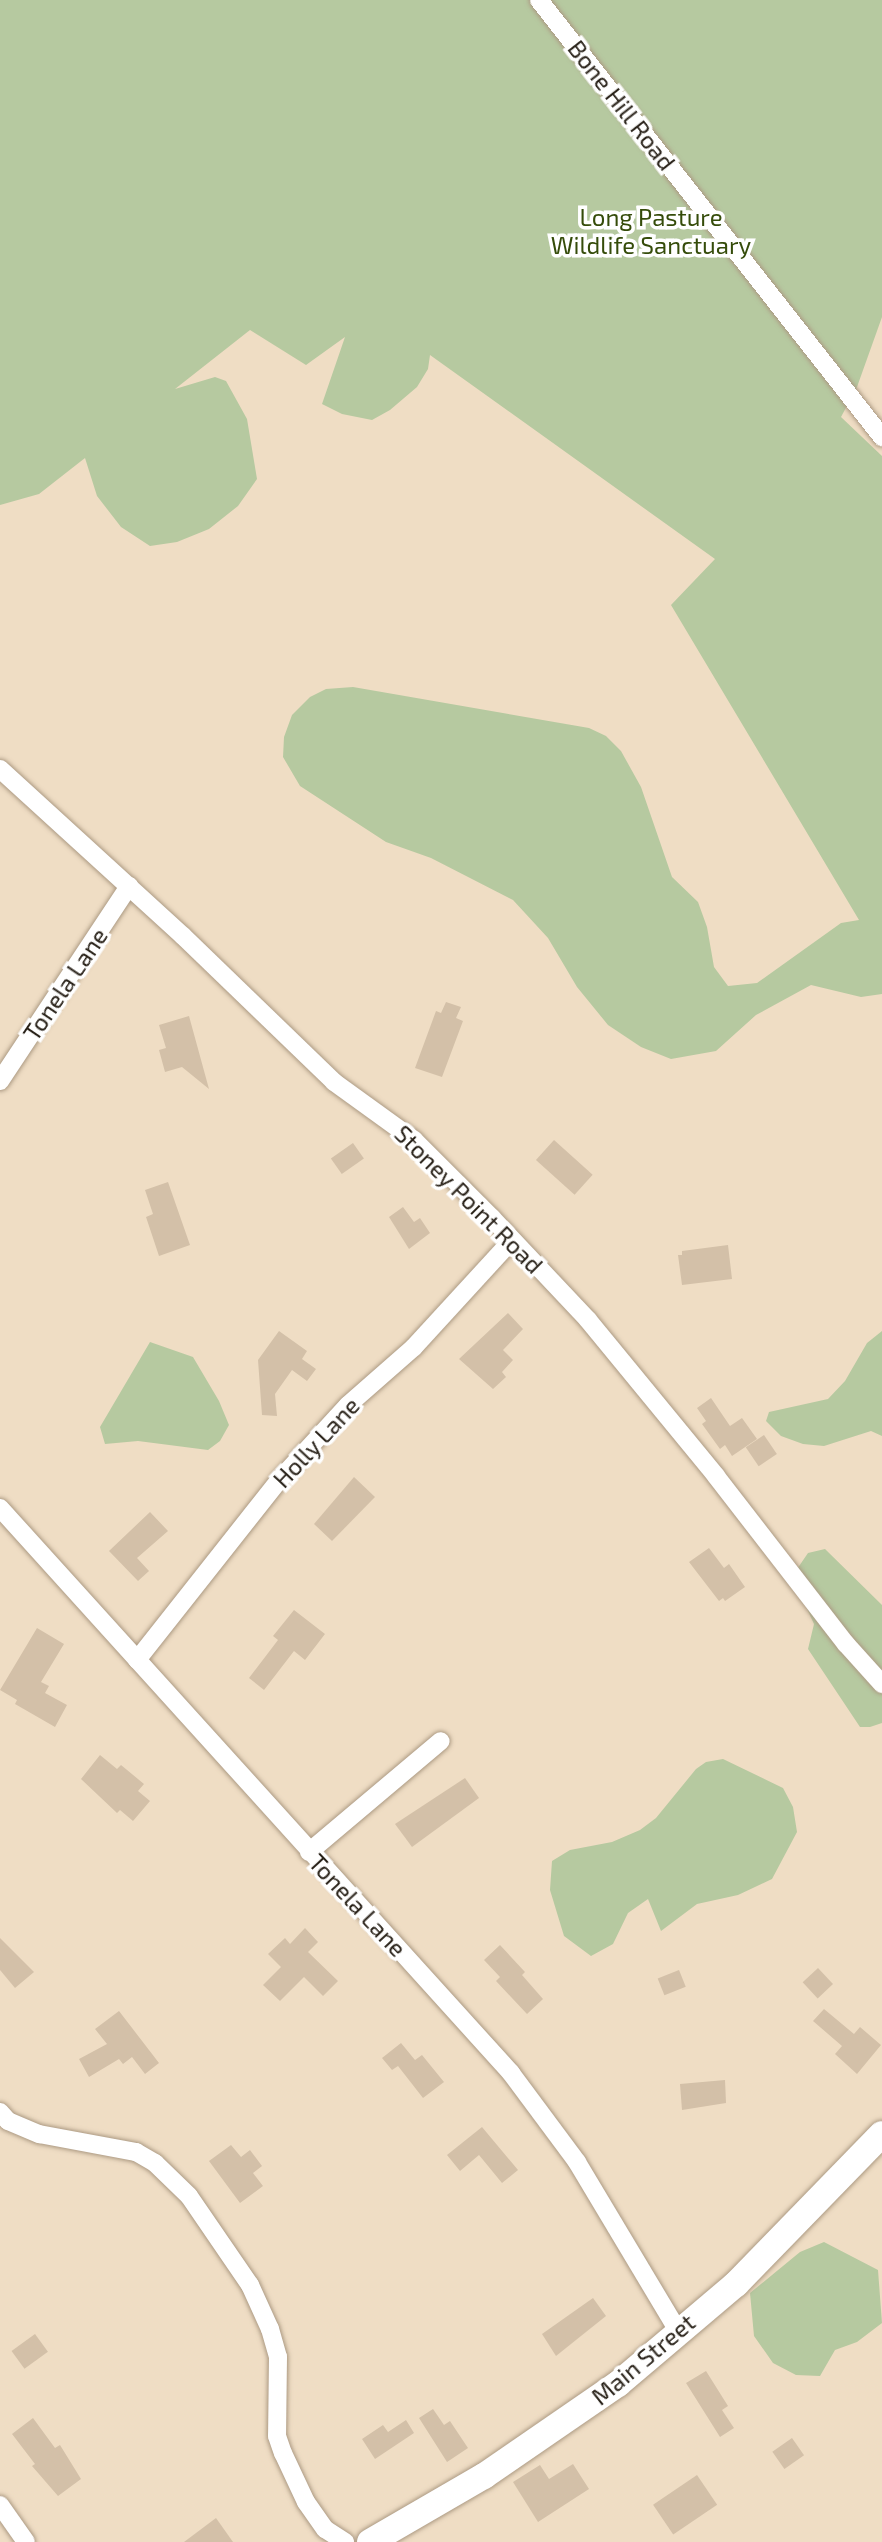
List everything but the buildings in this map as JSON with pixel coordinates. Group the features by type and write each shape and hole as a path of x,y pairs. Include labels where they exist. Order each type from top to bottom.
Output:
{"main road":[{"name":"Main Street","path":"370,2542 484,2476 618,2384 745,2275 882,2134"}],"street":[{"name":"Bone Hill Road","path":"540,0 882,437"},
{"name":"Stoney Point Road","path":"0,769 129,886 334,1082 414,1140 512,1240 597,1331 846,1644 882,1684"},
{"name":"Tonela Lane","path":"0,1081 129,886"},
{"name":"Holly Lane","path":"137,1660 280,1479 348,1405 414,1347 512,1240"},
{"name":"Tonela Lane","path":"0,1508 501,2062 547,2119 609,2212 678,2331"},
{"path":"309,1852 441,1741"},
{"path":"0,2112 8,2121 39,2134 136,2152 155,2163 189,2196 250,2285 262,2309 278,2357 277,2436 283,2453 306,2502 325,2529 345,2542"},
{"path":"0,2505 26,2542"}],"green space":[{"name":"Long Pasture Wildlife Sanctuary","path":"0,0 882,0 882,317 857,387 841,417 882,456 882,994 861,997 811,985 756,1015 716,1051 671,1059 641,1047 608,1025 577,987 548,938 513,900 431,858 386,842 300,786 283,757 284,737 292,715 310,697 326,689 353,687 589,728 606,736 621,751 641,787 672,877 698,902 707,927 714,967 728,986 757,983 841,923 859,920 671,605 715,559 430,355 428,369 417,387 390,410 372,420 342,414 322,404 345,337 306,365 250,330 175,389 215,377 226,381 247,419 257,479 238,506 209,529 177,542 150,546 121,527 97,496 85,458 39,494 0,505"},
{"path":"882,1331 882,1436 871,1431 824,1446 803,1444 781,1436 766,1421 769,1412 828,1399 845,1381 867,1343"},
{"path":"150,1342 193,1357 219,1401 229,1425 220,1441 208,1450 138,1441 105,1444 100,1427"},
{"path":"825,1549 882,1605 882,1723 870,1727 860,1727 808,1649 814,1624 796,1585 795,1572 808,1553"},
{"path":"723,1759 783,1788 793,1807 797,1832 772,1879 738,1895 697,1904 661,1931 648,1899 628,1913 613,1944 591,1956 564,1936 550,1890 552,1861 570,1850 612,1842 640,1830 656,1818 696,1769 706,1762"},
{"path":"824,2242 878,2270 882,2323 857,2342 835,2350 820,2376 796,2375 773,2363 754,2336 750,2293 800,2252"}]}
